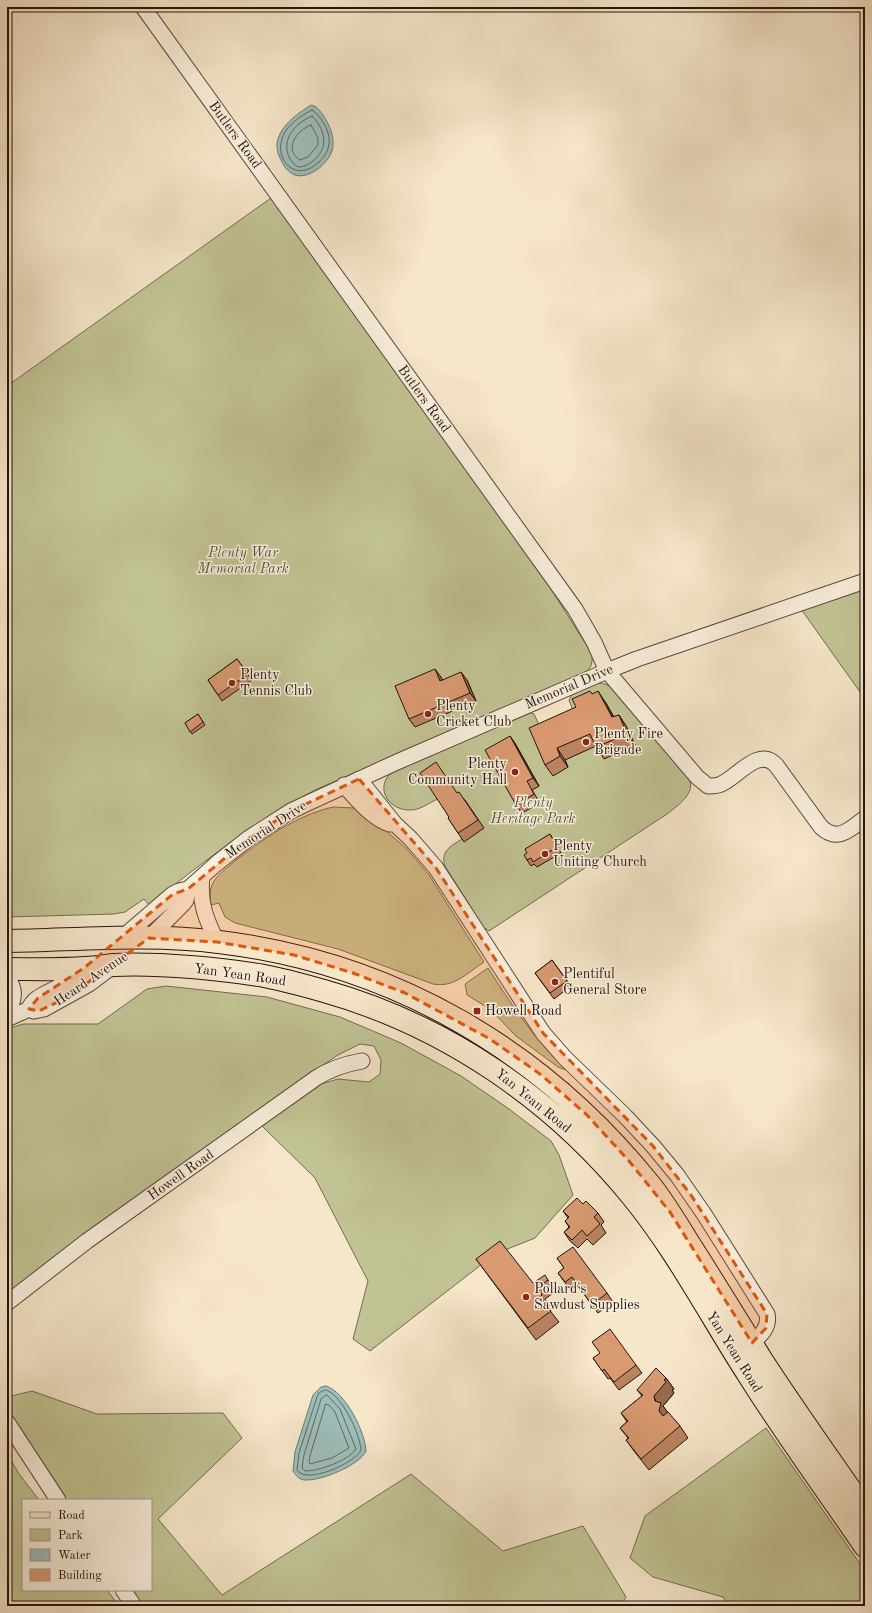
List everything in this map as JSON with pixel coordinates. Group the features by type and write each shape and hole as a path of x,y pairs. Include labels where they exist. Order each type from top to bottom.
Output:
{"main road":[{"name":"Yan Yean Road","path":"7,941 123,937 149,938 217,942 294,955 381,983 436,1008 490,1039 540,1074 597,1126 651,1186 670,1212 752,1343 865,1511"},
{"name":"Memorial Drive","path":"84,968 123,937"},
{"name":"Heard Avenue","path":"114,965 149,938"},
{"name":"Yan Yean Road","path":"7,969 84,968 114,965 201,968 289,981 342,996 401,1019 448,1042 494,1070 532,1097 587,1147 614,1174 654,1225 761,1395 865,1546"}],"street":[{"name":"Butlers Road","path":"143,7 575,610 594,642 607,671 697,777 708,786 723,784 754,762 765,758 772,760 827,833 835,835 844,833 865,818"},
{"name":"Memorial Drive","path":"123,937 173,894 188,889 228,855 272,823 297,808 344,785 637,659 865,581"},
{"name":"Yan Yean Road","path":"359,778 395,824 411,839 436,868 543,1033 565,1058 653,1146 691,1195 767,1314 768,1324 766,1328 752,1343"},
{"name":"Yan Yean Road","path":"344,785 357,800 381,820 395,824"},
{"path":"202,877 201,896 209,926 217,942"},
{"name":"Memorial Drive","path":"149,938 183,904 186,900 188,889"},
{"name":"Heard Avenue","path":"29,1009 34,1011 44,1009 89,984 114,965"},
{"name":"Heard Avenue","path":"7,1019 29,1009 30,1005 38,998 59,986 84,968"},
{"path":"7,978 12,986 14,996 7,1013"},
{"name":"Howell Road","path":"7,1303 87,1241 316,1078 338,1067 349,1063 362,1061"},
{"path":"7,1422 57,1499"},
{"path":"124,1591 134,1606"}],"highlighted area":[{"path":"359,779 436,868 543,1033 653,1146 691,1195 767,1314 766,1328 752,1343 670,1212 629,1161 586,1114 540,1074 490,1039 405,993 353,973 294,955 217,942 149,938 68,997 39,1011 29,1009 38,998 84,968 173,894 188,889 249,838 291,811"}],"green space":[{"name":"Plenty War Memorial Park","path":"271,198 441,432 549,586 591,652 591,665 584,674 315,790 271,815 229,843 149,905 144,899 125,912 114,914 7,917 7,386"},
{"path":"865,588 865,699 801,609"},
{"name":"Plenty Heritage Park","path":"602,683 610,686 688,778 690,788 688,793 681,803 667,814 489,931 483,927 445,866 445,853 450,847 462,839 438,799 416,809 400,809 389,801 385,795 385,782 388,776 394,771 529,712 534,714 544,736 577,721 569,700 573,693 594,684"},
{"path":"333,807 354,808 365,813 406,848 429,875 484,962 454,982 441,985 433,984 338,949 235,923 225,917 219,903 211,905 210,896 212,884 221,873 236,860 294,821"},
{"path":"488,968 534,1034 566,1070 558,1067 516,1036 490,1009 467,995 465,984"},
{"path":"166,986 267,997 340,1017 401,1043 461,1076 509,1109 551,1141 559,1155 573,1195 535,1238 495,1254 370,1351 353,1339 368,1281 315,1178 261,1125 314,1086 338,1079 369,1082 380,1074 381,1060 374,1046 360,1044 338,1055 298,1082 7,1294 7,1029 23,1024 98,1024 147,989"},
{"path":"32,1391 97,1414 223,1413 242,1438 158,1519 222,1595 411,1474 503,1551 583,1526 626,1597 621,1606 142,1606 131,1591 152,1591 152,1499 64,1499 7,1412 7,1397"},
{"path":"766,1428 865,1571 865,1606 729,1606 723,1597 653,1577 630,1558 645,1516"},
{"path":"7,1453 19,1474 38,1499 22,1499 22,1591 108,1591 119,1606 7,1606"}],"water":[{"path":"311,105 315,106 319,110 329,126 333,138 332,152 329,158 313,172 301,176 295,175 288,171 283,165 277,151 277,143 279,135 289,121"},
{"path":"326,1386 340,1396 353,1413 362,1433 366,1451 356,1462 348,1467 320,1478 303,1480 295,1475 293,1471 295,1452 313,1395 321,1387"}],"building":[{"name":"Plenty Tennis Club","path":"237,659 248,674 218,695 208,680"},
{"name":"Plenty Cricket Club","path":"435,669 440,681 461,672 470,693 409,719 395,686"},
{"name":"Plenty Fire Brigade","path":"590,691 592,694 598,691 612,717 619,715 627,734 596,747 590,734 557,748 560,756 545,765 529,728 576,707 572,699"},
{"path":"198,714 203,722 190,732 185,723"},
{"name":"Plenty Community Hall","path":"510,736 533,778 527,781 534,794 516,805 485,750"},
{"path":"436,762 478,820 458,833 420,773"},
{"path":"550,834 557,847 533,862 531,858 527,860 524,855 527,853 525,849"},
{"name":"Plentiful General Store","path":"552,960 567,981 550,993 535,973"},
{"path":"577,1198 583,1204 586,1201 598,1213 594,1217 600,1224 587,1236 582,1230 572,1240 564,1232 570,1227 565,1221 569,1217 563,1211"},
{"name":"Pollard's Sawdust Supplies","path":"500,1241 533,1283 545,1275 548,1280 537,1288 542,1295 540,1297 551,1311 528,1328 476,1259"},
{"path":"573,1247 607,1293 592,1305 572,1277 565,1282 558,1273 564,1268 557,1258"},
{"path":"610,1329 636,1365 614,1382 604,1369 602,1371 593,1358 600,1353 592,1342"},
{"path":"656,1368 666,1378 664,1380 666,1382 654,1396 655,1401 661,1403 659,1411 663,1416 668,1412 680,1426 641,1459 626,1440 629,1438 620,1428 628,1421 621,1413 643,1395 637,1390"}],"place":[{"name":"Plenty Tennis Club","path":"232,683"},
{"name":"Plenty Cricket Club","path":"428,714"},
{"name":"Plenty Fire Brigade","path":"586,742"},
{"name":"Plenty Community Hall","path":"515,772"},
{"name":"Plenty Uniting Church","path":"545,854"},
{"name":"Plentiful General Store","path":"555,982"},
{"name":"Howell Road","path":"477,1011"},
{"name":"Pollard's Sawdust Supplies","path":"526,1297"}]}
